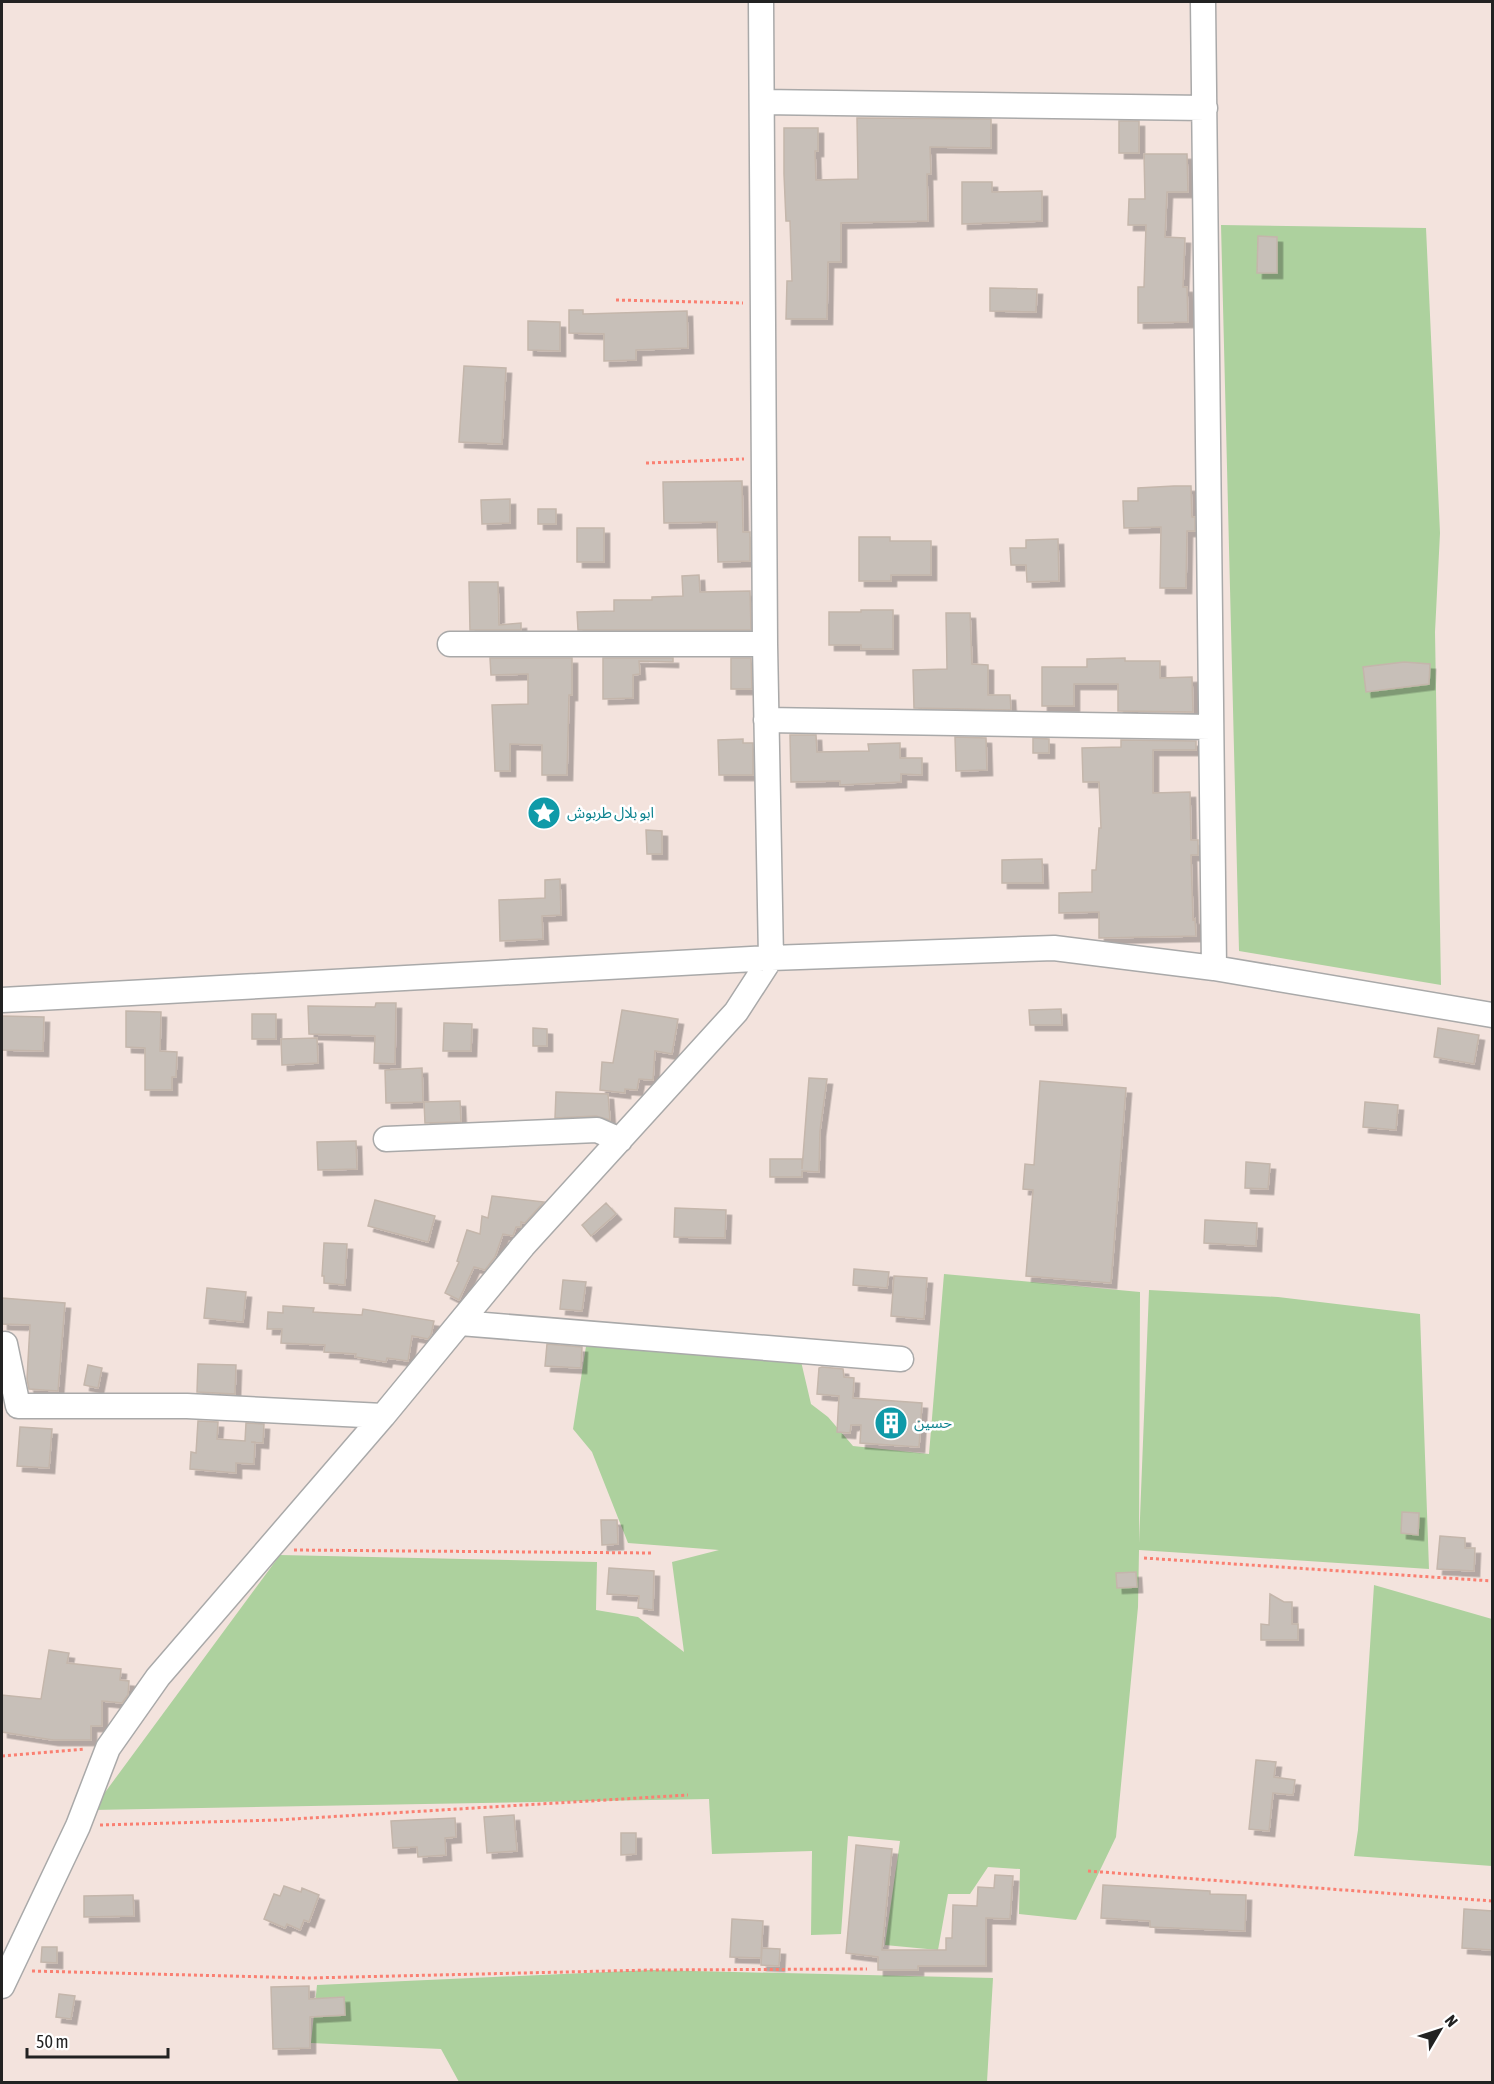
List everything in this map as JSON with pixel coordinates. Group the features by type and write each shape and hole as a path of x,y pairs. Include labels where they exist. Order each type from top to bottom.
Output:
{"street":[{"path":"5,1978 78,1826 108,1748 158,1677 383,1416 523,1246 736,1012 771,958 765,644 761,2"},
{"path":"1203,2 1214,968"},
{"path":"762,102 1205,108"},
{"path":"450,644 765,644"},
{"path":"766,720 1210,727"},
{"path":"2,1000 771,958 1054,948 1214,968 1492,1015"},
{"path":"386,1139 597,1130 620,1140"},
{"path":"460,1323 901,1359"},
{"path":"5,1344 18,1406 187,1406 383,1416"}],"path":[{"path":"616,300 763,303"},
{"path":"646,464 764,459"},
{"path":"272,1545 296,1551 652,1553"},
{"path":"1144,1558 1492,1581"},
{"path":"2,1756 108,1748"},
{"path":"78,1826 277,1820 688,1795"},
{"path":"1088,1871 1492,1900"},
{"path":"5,1978 309,1978 651,1970 867,1969"}],"shaded area":[{"path":"2,2 1492,2 1492,2082 2,2082"}],"green space":[{"path":"1221,225 1426,228 1440,533 1435,632 1441,985 1239,951"},
{"path":"944,1274 1140,1292 1139,1543 1149,1290 1278,1297 1420,1314 1429,1569 1139,1550 1138,1607 1116,1837 1076,1920 1019,1914 1020,1869 988,1867 970,1894 948,1894 938,1950 885,1945 900,1841 848,1836 841,1934 811,1935 812,1851 712,1854 709,1799 92,1810 280,1555 597,1562 596,1610 638,1617 684,1652 672,1562 719,1550 628,1543 592,1452 573,1429 587,1340 800,1357 811,1404 828,1417 853,1446 929,1454"},
{"path":"1374,1585 1492,1619 1492,1866 1354,1856 1358,1830"},
{"path":"651,1970 993,1978 987,2082 459,2082 441,2049 311,2043 317,1985"}],"building":[{"path":"857,118 991,119 991,148 930,147 931,174 927,174 928,221 841,223 841,262 828,262 827,319 786,319 787,281 792,281 790,221 786,221 784,128 818,128 818,151 815,151 816,180 858,179"},
{"path":"1119,121 1139,121 1139,153 1119,153"},
{"path":"1144,154 1187,154 1188,192 1167,192 1165,237 1185,238 1183,287 1187,287 1188,322 1138,323 1138,287 1144,287 1146,225 1128,225 1129,199 1145,199"},
{"path":"962,182 992,182 992,192 1042,191 1042,221 962,224"},
{"path":"1258,236 1277,237 1277,273 1257,273"},
{"path":"990,288 1037,289 1036,312 990,311"},
{"path":"569,310 583,310 583,314 687,311 688,348 636,350 636,360 604,361 604,334 569,333"},
{"path":"528,321 560,322 560,351 528,350"},
{"path":"464,366 506,368 502,444 459,442"},
{"path":"742,481 743,532 750,532 750,561 718,562 717,522 664,523 663,482"},
{"path":"1191,486 1195,531 1187,531 1186,588 1160,588 1161,527 1124,528 1123,501 1138,501 1138,488"},
{"path":"510,499 510,523 482,524 481,500"},
{"path":"538,509 556,509 556,524 538,524"},
{"path":"577,528 604,528 604,562 577,562"},
{"path":"859,537 890,537 890,541 931,541 931,575 891,575 891,581 859,581"},
{"path":"1058,539 1059,581 1027,582 1026,565 1011,565 1010,548 1026,548 1026,540"},
{"path":"699,575 700,592 750,591 751,630 578,630 577,612 614,611 614,600 652,600 652,597 683,596 682,576"},
{"path":"469,582 498,582 499,625 521,623 521,630 470,630"},
{"path":"861,610 893,610 893,649 861,649 861,645 829,645 829,612 861,612"},
{"path":"946,613 970,613 972,664 988,665 988,695 1010,695 1011,710 914,708 913,670 947,669"},
{"path":"490,658 572,658 567,775 542,775 542,745 510,744 510,771 495,771 492,705 528,704 528,674 491,675"},
{"path":"603,658 673,658 673,662 639,661 640,674 633,675 633,698 603,699"},
{"path":"731,658 751,658 752,689 731,689"},
{"path":"1125,658 1125,661 1160,661 1160,678 1192,677 1193,712 1118,711 1118,684 1074,684 1074,706 1042,706 1042,667 1087,667 1087,659"},
{"path":"1404,662 1430,664 1429,684 1366,692 1363,667"},
{"path":"790,735 816,735 817,752 869,751 868,744 900,743 900,758 922,758 922,775 901,774 901,782 840,785 840,781 791,782"},
{"path":"955,737 986,738 987,770 956,771"},
{"path":"1033,738 1049,739 1049,753 1033,753"},
{"path":"743,739 743,743 753,743 753,775 719,775 718,740"},
{"path":"1121,740 1196,741 1196,750 1153,750 1153,793 1190,792 1191,840 1198,840 1198,855 1191,855 1193,920 1195,919 1196,936 1099,938 1099,912 1059,913 1059,893 1092,892 1092,870 1096,870 1099,828 1101,828 1099,782 1083,782 1082,748 1121,747"},
{"path":"646,830 662,831 662,854 647,854"},
{"path":"1042,859 1043,883 1002,883 1002,860"},
{"path":"560,879 561,915 542,916 543,939 500,941 499,900 545,898 545,880"},
{"path":"376,1003 396,1003 395,1064 374,1063 375,1036 309,1034 308,1006 375,1007"},
{"path":"1061,1009 1062,1025 1030,1025 1029,1010"},
{"path":"622,1010 678,1019 672,1054 655,1051 653,1080 639,1079 637,1090 625,1089 625,1093 600,1090 602,1062 613,1063"},
{"path":"126,1011 161,1012 160,1051 177,1052 176,1077 172,1077 172,1090 145,1090 145,1048 126,1047"},
{"path":"252,1014 276,1014 276,1039 252,1039"},
{"path":"2,1016 44,1017 43,1051 2,1050"},
{"path":"444,1023 472,1024 471,1051 443,1051"},
{"path":"533,1028 547,1029 547,1046 533,1046"},
{"path":"1438,1028 1479,1035 1474,1064 1434,1057"},
{"path":"317,1038 318,1063 282,1065 281,1039"},
{"path":"422,1068 423,1102 386,1103 385,1070"},
{"path":"809,1078 827,1079 820,1131 819,1172 802,1171 802,1177 770,1177 770,1159 802,1159 802,1169"},
{"path":"1040,1081 1126,1088 1111,1283 1026,1276 1033,1190 1023,1189 1025,1164 1034,1165"},
{"path":"556,1092 608,1094 610,1120 596,1116 555,1118"},
{"path":"460,1101 461,1122 425,1123 424,1102"},
{"path":"1365,1102 1398,1105 1396,1130 1363,1127"},
{"path":"356,1141 357,1169 318,1170 317,1142"},
{"path":"1246,1162 1270,1164 1268,1189 1245,1188"},
{"path":"492,1196 544,1202 525,1223 521,1222 521,1227 516,1227 513,1236 503,1234 495,1257 485,1270 474,1267 459,1300 445,1293 459,1262 457,1261 467,1230 480,1234 482,1216 488,1218"},
{"path":"375,1200 435,1216 428,1242 368,1226"},
{"path":"606,1203 616,1214 591,1236 582,1225"},
{"path":"675,1208 726,1210 725,1238 674,1237"},
{"path":"1205,1220 1257,1223 1256,1246 1204,1243"},
{"path":"324,1243 347,1244 345,1285 324,1283 324,1276 322,1276"},
{"path":"854,1269 889,1272 887,1288 853,1285"},
{"path":"894,1276 927,1278 924,1319 891,1316"},
{"path":"563,1280 586,1282 582,1311 560,1309"},
{"path":"207,1288 246,1292 243,1322 204,1318"},
{"path":"2,1298 65,1303 58,1391 29,1389 27,1379 30,1325 2,1324"},
{"path":"283,1306 314,1308 313,1312 362,1315 363,1309 434,1321 428,1339 412,1336 408,1361 387,1358 386,1362 355,1357 356,1354 324,1352 325,1345 281,1343 282,1329 267,1329 268,1312 283,1313"},
{"path":"547,1344 582,1347 581,1368 545,1366"},
{"path":"198,1364 236,1365 235,1394 197,1392"},
{"path":"88,1365 102,1368 98,1388 84,1385"},
{"name":"حسين","path":"819,1368 843,1369 844,1377 854,1378 853,1398 922,1403 919,1447 860,1443 861,1425 851,1425 850,1433 837,1432 839,1396 817,1394"},
{"path":"198,1421 218,1422 217,1439 245,1441 246,1423 264,1424 263,1443 255,1442 254,1464 236,1463 236,1473 190,1469 191,1452 196,1453"},
{"path":"20,1427 52,1429 49,1468 17,1466"},
{"path":"1402,1512 1419,1513 1418,1535 1401,1533"},
{"path":"601,1520 617,1520 618,1544 602,1545"},
{"path":"1440,1536 1465,1538 1465,1548 1475,1548 1474,1571 1437,1569"},
{"path":"609,1568 654,1571 653,1610 638,1608 639,1596 607,1594"},
{"path":"1136,1572 1137,1587 1117,1588 1116,1573"},
{"path":"1270,1594 1284,1602 1292,1602 1292,1624 1298,1624 1298,1640 1261,1640 1261,1624 1269,1625"},
{"path":"49,1650 69,1653 67,1663 121,1669 120,1680 129,1681 128,1695 122,1703 102,1701 102,1726 91,1726 91,1740 53,1740 2,1732 2,1695 41,1699"},
{"path":"1256,1760 1276,1762 1274,1777 1295,1780 1293,1795 1273,1793 1269,1831 1249,1829"},
{"path":"514,1815 517,1851 487,1853 484,1817"},
{"path":"455,1818 456,1837 445,1838 446,1855 418,1857 417,1847 393,1848 391,1821"},
{"path":"621,1833 636,1833 636,1854 621,1855"},
{"path":"856,1845 892,1849 882,1950 946,1950 946,1938 952,1938 953,1905 977,1906 978,1887 994,1888 995,1875 1013,1876 1010,1919 986,1918 986,1966 918,1966 918,1970 878,1970 878,1957 846,1953"},
{"path":"1103,1885 1246,1895 1245,1931 1150,1927 1150,1921 1101,1918"},
{"path":"284,1886 301,1892 302,1888 319,1895 309,1922 304,1920 300,1930 287,1924 285,1928 264,1919 274,1894 280,1896"},
{"path":"133,1895 134,1916 84,1917 84,1896"},
{"path":"1464,1909 1492,1911 1492,1950 1462,1948"},
{"path":"732,1919 763,1921 761,1958 730,1957"},
{"path":"42,1947 57,1947 57,1963 41,1962"},
{"path":"762,1948 780,1949 779,1966 761,1965"},
{"path":"309,1986 309,1999 344,1997 345,2015 310,2017 310,2048 273,2049 271,1987"},
{"path":"59,1994 75,1996 71,2019 56,2017"}],"place":[{"name":"ابو بلال طربوش","path":"544,813"},
{"name":"حسين","path":"891,1423"}]}
